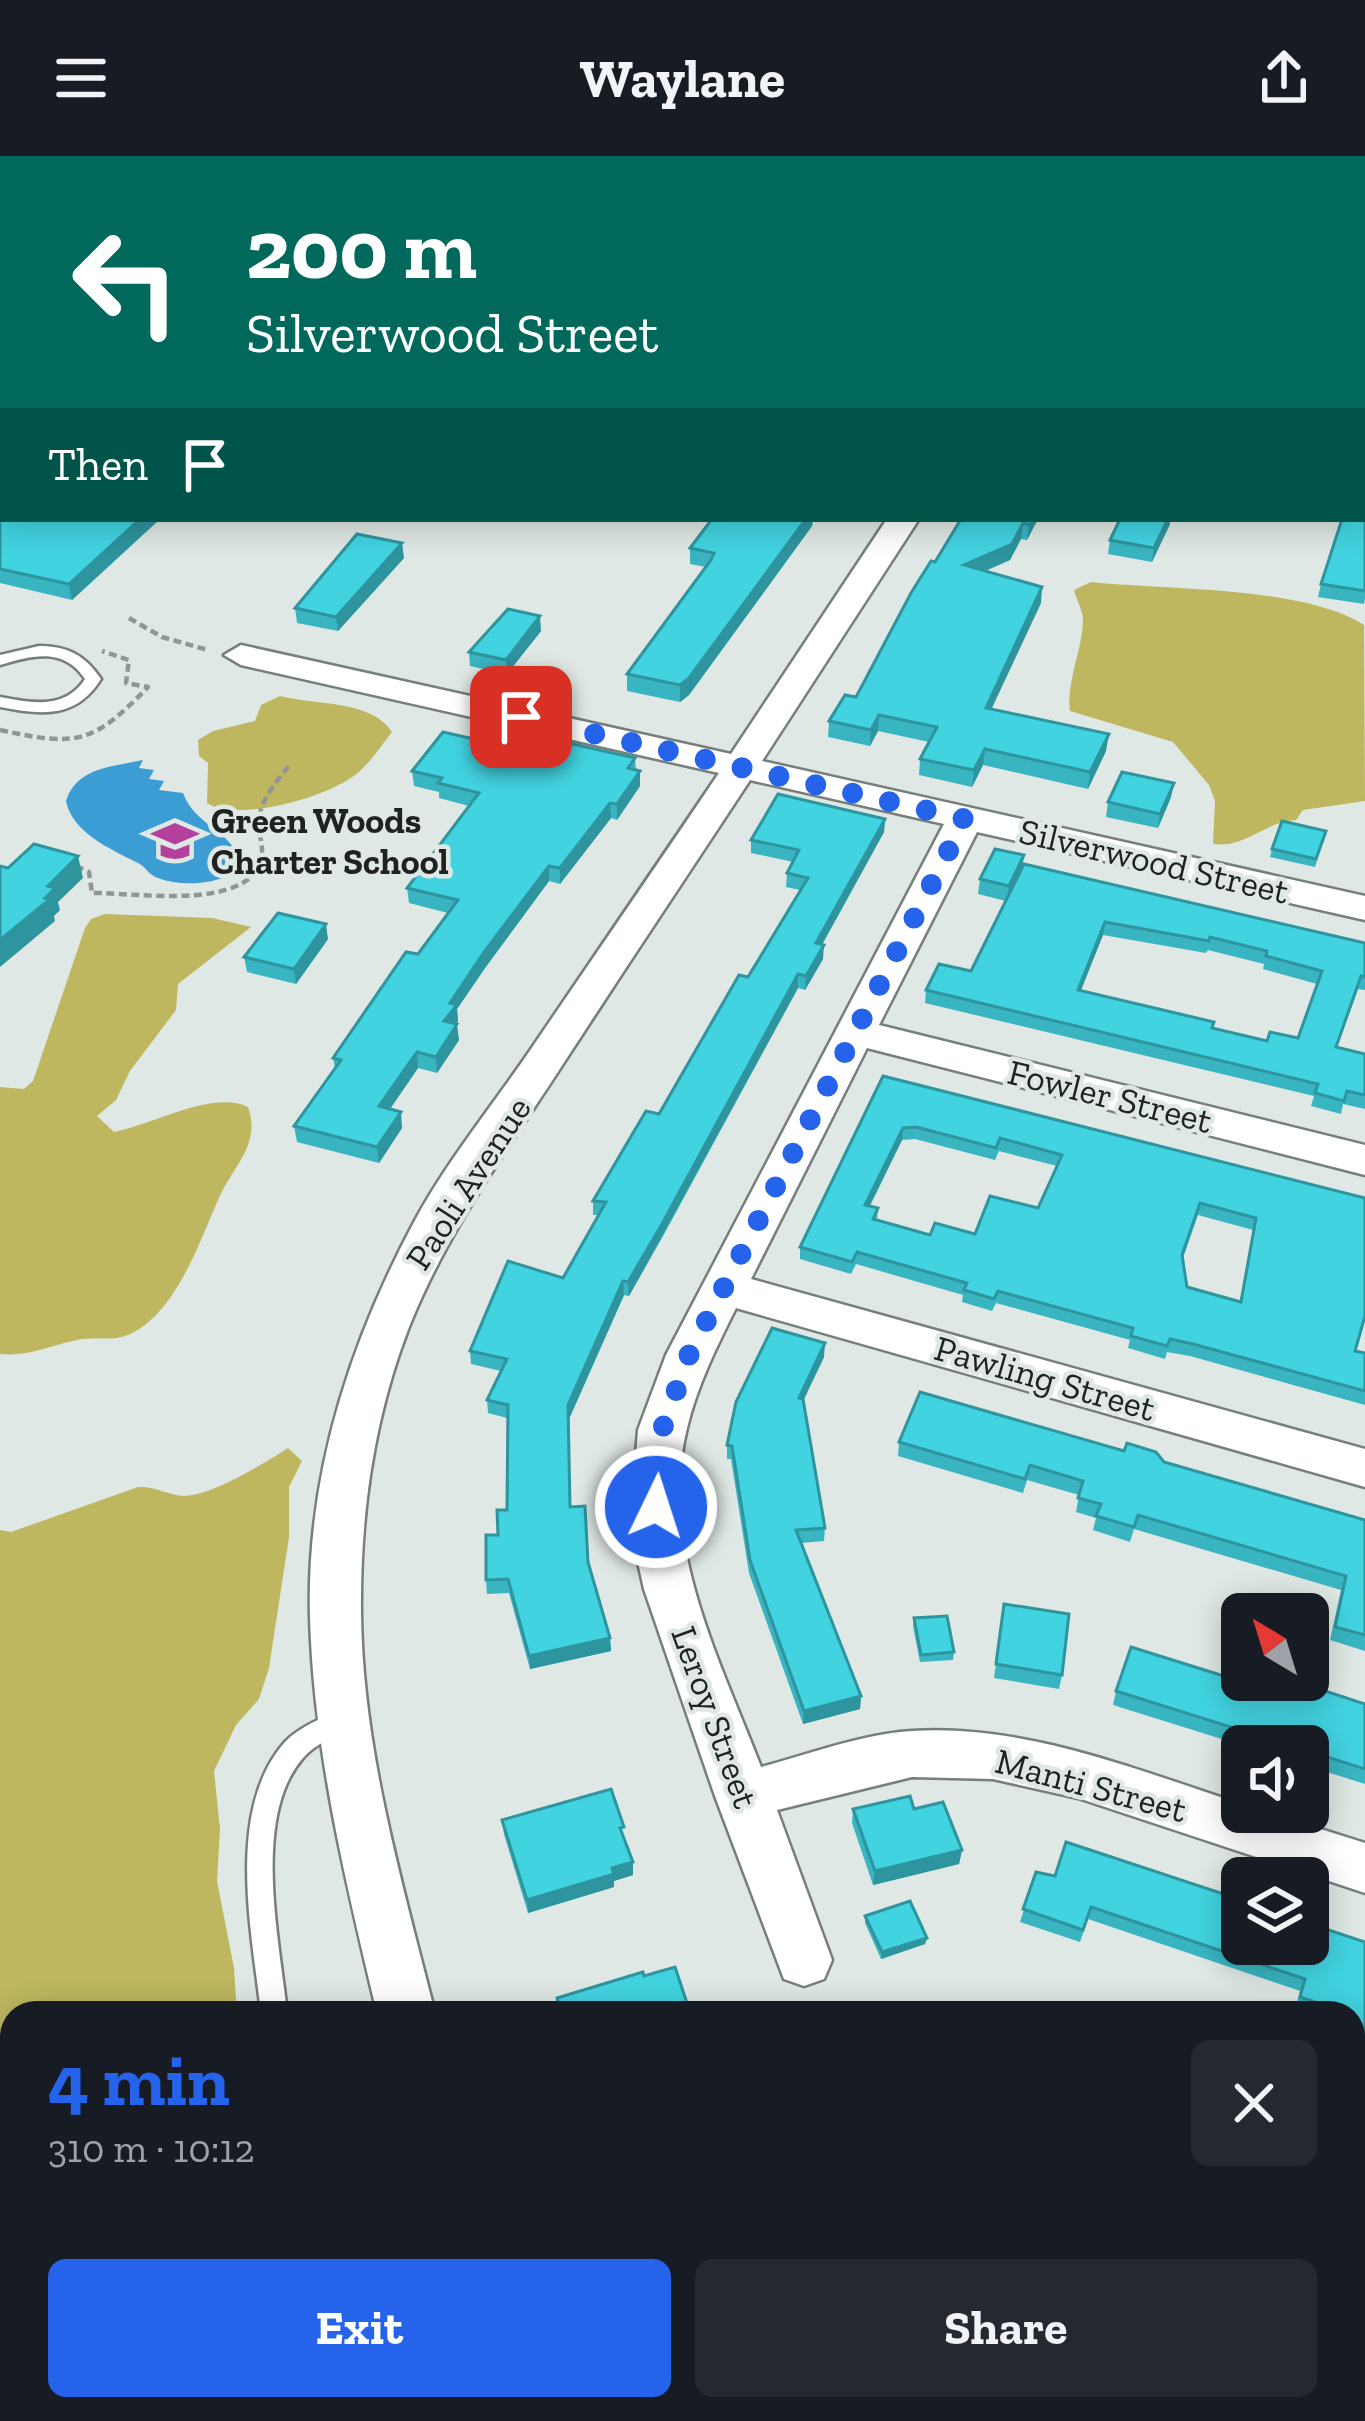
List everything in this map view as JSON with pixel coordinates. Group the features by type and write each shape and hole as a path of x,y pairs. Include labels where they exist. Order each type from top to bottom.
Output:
{"street":[{"name":"Paoli Avenue","path":"403,2001 356,1802 342,1721 332,1594 338,1518 359,1410 402,1288 434,1226 901,522"},
{"name":"Silverwood Street","path":"241,655 1365,908"},
{"name":"Leroy Street","path":"804,1960 669,1589 656,1507 657,1464 673,1394 965,819"},
{"name":"Fowler Street","path":"855,1033 1365,1160"},
{"name":"Pawling Street","path":"725,1288 1365,1468"},
{"name":"Manti Street","path":"742,1796 912,1754 993,1756 1078,1775 1365,1868"}],"lane":[{"path":"0,702 54,707 80,697 93,679 85,665 60,652 2,655"},
{"path":"273,2001 261,1869 270,1790 293,1751 342,1721"}],"path":[{"path":"129,618 162,637 241,655"},
{"path":"59,862 88,872 92,892 221,895 245,883 258,868 263,851 261,810 291,763"}],"shaded area":[{"path":"1091,582 1270,596 1338,612 1364,625 1365,801 1303,810 1296,820 1236,842 1213,844 1215,801 1209,785 1173,742 1070,711 1083,619 1074,590"},
{"path":"280,696 357,709 392,732 361,770 330,789 263,808 241,810 207,803 208,763 199,756 198,740 213,731 255,721 261,705"},
{"path":"105,914 212,918 251,927 178,984 176,1010 130,1071 116,1100 97,1116 114,1132 201,1105 234,1103 248,1107 251,1133 184,1276 145,1325 122,1337 0,1354 0,1087 24,1089 33,1081 85,928 91,919"},
{"path":"288,1448 302,1461 289,1487 289,1537 269,1668 259,1699 236,1725 214,1771 220,1829 217,1881 236,2001 0,2001 0,1530 11,1532 138,1487 195,1495 237,1478"}],"water":[{"path":"143,760 139,768 154,770 149,779 164,781 159,790 183,793 196,813 229,842 239,860 233,874 196,883 158,878 76,822 66,801 78,781 97,770"}],"building":[{"path":"0,522 137,522 69,584 0,569"},
{"path":"710,522 804,522 689,678 680,685 627,674 714,553 690,548"},
{"path":"959,522 1030,522 1023,523 1012,544 964,565 1042,587 986,708 1109,734 1090,772 985,749 974,770 920,759 937,727 879,715 871,730 829,721 845,695 856,697 911,593 931,561 935,562"},
{"path":"1119,522 1167,522 1154,548 1110,540"},
{"path":"1341,522 1365,522 1365,591 1321,584"},
{"path":"357,534 402,543 336,617 295,608"},
{"path":"508,609 540,616 506,660 469,652"},
{"path":"443,732 557,758 568,743 635,758 628,768 640,771 560,868 549,866 484,952 450,1003 457,1005 444,1021 457,1024 436,1057 417,1052 379,1106 401,1112 377,1147 294,1126 341,1060 333,1058 406,952 418,954 458,900 407,888 479,793 412,771"},
{"path":"1122,772 1174,783 1160,814 1108,802"},
{"path":"778,794 885,819 816,943 824,945 806,976 798,974 662,1224 628,1282 623,1281 568,1405 570,1507 585,1506 588,1562 610,1638 529,1656 508,1579 486,1580 486,1535 498,1535 497,1510 507,1510 508,1405 487,1400 507,1359 470,1351 508,1261 563,1278 606,1202 593,1201 646,1111 659,1114 739,975 748,977 808,878 787,873 799,850 751,840"},
{"path":"1282,821 1326,831 1316,859 1272,849"},
{"path":"34,844 78,856 48,886 55,888 45,898 50,899 0,940 0,866 8,868"},
{"path":"995,849 1024,855 1009,886 980,879"},
{"path":"1024,864 1365,943 1365,977 1361,976 1336,1047 1365,1054 1365,1095 1347,1091 1344,1101 1315,1093 1318,1084 926,990 939,964 971,971","holes":["1105,922 1209,941 1210,937 1267,951 1266,956 1322,971 1298,1038 1270,1032 1267,1041 1212,1028 1214,1022 1078,990"]},
{"path":"278,913 326,924 294,969 244,957"},
{"path":"883,1076 1365,1198 1365,1316 1355,1351 1365,1353 1365,1391 1193,1344 1170,1339 1167,1346 1131,1336 1133,1328 998,1291 994,1299 964,1290 967,1283 857,1252 852,1262 800,1247","holes":["916,1127 996,1148 1000,1138 1062,1155 1038,1208 990,1196 975,1234 935,1223 930,1235 873,1219 878,1208 865,1205 903,1128","1200,1203 1256,1218 1241,1302 1187,1287 1182,1255"]},
{"path":"772,1328 825,1343 799,1398 803,1399 825,1528 796,1530 861,1696 804,1711 750,1560 732,1446 727,1445 736,1402"},
{"path":"920,1392 1124,1451 1127,1443 1156,1452 1164,1462 1365,1520 1365,1635 1335,1627 1346,1576 1138,1515 1134,1527 1096,1516 1101,1504 1078,1498 1083,1481 1030,1465 1025,1479 899,1442"},
{"path":"1004,1604 1069,1614 1062,1675 996,1664"},
{"path":"947,1616 954,1652 921,1655 914,1618"},
{"path":"1131,1647 1221,1675 1221,1701 1329,1701 1329,1692 1365,1704 1365,1769 1329,1758 1329,1725 1224,1725 1116,1691"},
{"path":"611,1789 633,1862 612,1868 614,1874 527,1900 502,1820"},
{"path":"910,1796 914,1809 943,1802 962,1850 875,1871 853,1809"},
{"path":"1066,1842 1221,1893 1221,1951 1091,1907 1083,1930 1023,1909 1036,1872 1055,1876"},
{"path":"910,1901 927,1938 882,1952 865,1916"},
{"path":"1329,1930 1365,1942 1365,2001 1300,1997 1305,1979 1263,1965 1329,1965"},
{"path":"675,1967 686,2001 558,2001 643,1972 644,1976"}],"place":[{"name":"Green Woods Charter School","path":"175,841"}],"route":[{"path":"521,717 965,819 689,1355 662,1430 656,1507"}]}
